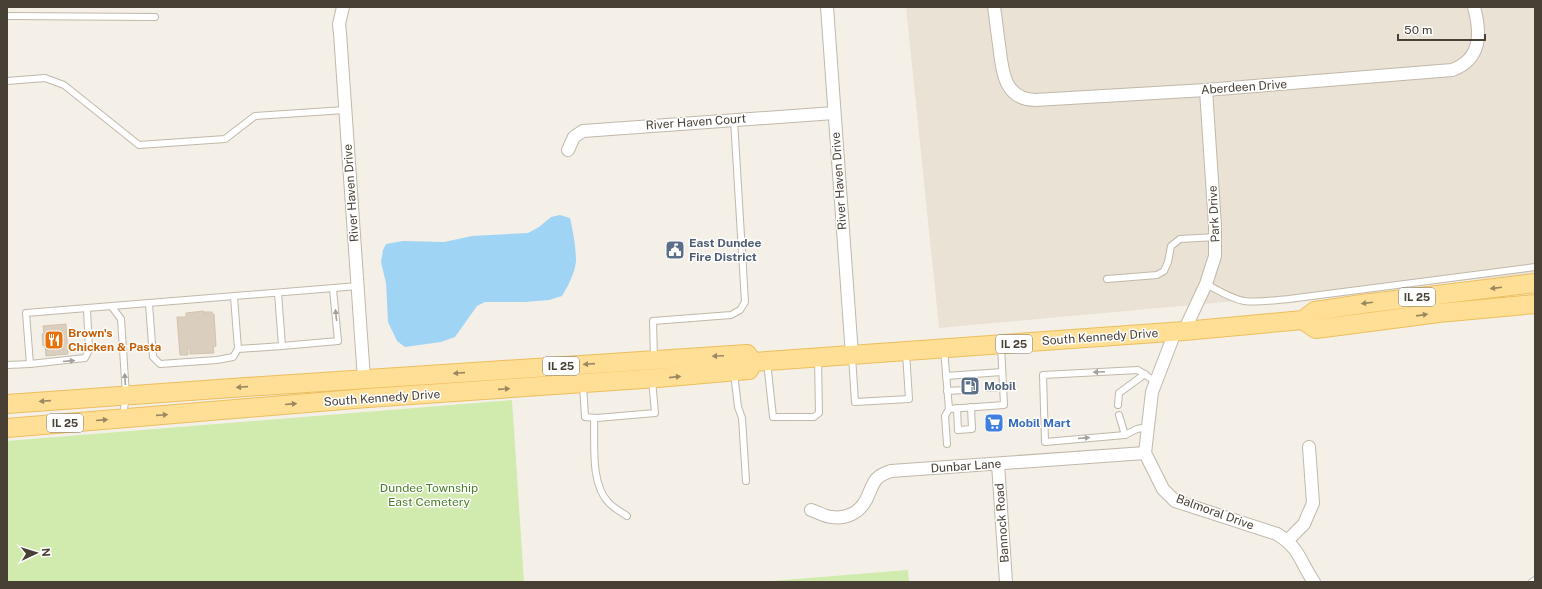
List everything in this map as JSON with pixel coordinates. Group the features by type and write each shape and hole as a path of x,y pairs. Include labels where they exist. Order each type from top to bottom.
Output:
{"main road":[{"name":"South Kennedy Drive","path":"7,428 375,398 652,379 749,370 760,362 1180,331 1303,320 1315,311 1392,300 1535,284"},
{"name":"IL 25","path":"1303,320 1316,329 1439,313 1535,304"},
{"name":"South Kennedy Drive","path":"7,404 747,354 760,362"}],"street":[{"name":"River Haven Drive","path":"343,7 339,24 364,379"},
{"name":"River Haven Drive","path":"826,7 852,355"},
{"name":"Aberdeen Drive","path":"994,7 1002,72 1005,80 1012,91 1026,99 1040,100 1206,90 1448,71 1461,66 1472,55 1476,47 1479,36 1478,21 1474,7"},
{"name":"Park Drive","path":"1180,331 1206,284 1215,256 1216,237 1206,90"},
{"name":"River Haven Court","path":"568,150 574,137 583,131 834,113"},
{"path":"1145,453 1152,392 1180,331"},
{"path":"1288,541 1304,524 1313,503 1310,447"},
{"name":"Dunbar Lane","path":"811,510 831,517 846,516 855,513 865,501 874,481 881,475 891,471 1145,453"},
{"name":"Balmoral Drive","path":"1145,453 1163,489 1175,501 1277,534 1294,546 1307,572 1314,582"},
{"name":"Bannock Road","path":"998,464 1006,582"}],"lane":[{"path":"7,16 155,17"},
{"path":"7,81 45,78 64,85 139,146 225,139 255,116 345,110"},
{"path":"654,360 654,321 731,315 742,308 745,302 734,120"},
{"path":"1107,279 1157,275 1164,271 1168,262 1171,246 1180,238 1216,237"},
{"path":"1206,284 1244,301 1261,301 1289,299 1535,267"},
{"path":"30,364 26,313 358,286"},
{"path":"238,349 338,341 333,289"},
{"path":"278,293 282,346"},
{"path":"149,304 152,357 160,364 217,360 233,357 238,349 234,297"},
{"path":"112,307 121,319 126,395 123,418"},
{"path":"7,365 86,358 89,350 87,309"},
{"path":"949,409 1004,405 1001,344"},
{"path":"944,349 949,409 945,416 947,444"},
{"path":"852,355 855,402 909,399 906,352"},
{"path":"760,362 773,417 814,417 819,413 818,358"},
{"path":"1148,427 1137,429 1125,435 1045,442 1043,375 1138,370 1156,382"},
{"path":"733,371 738,407 742,418 746,481"},
{"path":"946,376 1002,372"},
{"path":"1118,405 1119,392 1145,374"},
{"path":"583,384 586,417 594,418 655,413 652,379"},
{"path":"988,388 1003,387"},
{"path":"948,392 964,390"},
{"path":"957,408 958,430 972,429 971,407"},
{"path":"1118,415 1125,435"},
{"path":"594,418 595,470 602,493 610,503 627,516"}],"shaded area":[{"path":"906,7 1535,7 1535,274 939,328"}],"green space":[{"name":"Dundee Township East Cemetery","path":"512,400 524,582 7,582 7,441"},
{"path":"908,570 909,582 759,582"}],"water":[{"path":"560,215 570,218 576,261 573,275 562,296 549,300 525,302 485,302 477,306 455,337 441,342 405,347 397,341 388,322 386,283 381,262 383,250 386,244 403,241 444,242 472,236 528,233 539,227 551,217"}],"building":[{"path":"204,311 204,315 205,312 212,312 212,314 214,314 216,346 213,347 214,353 190,354 190,348 188,348 188,355 180,355 177,317 186,317 186,313"},
{"name":"Brown's Chicken & Pasta","path":"66,324 68,354 46,356 45,345 43,346 43,326"}],"place":[{"name":"East Dundee Fire District","path":"675,250"},
{"name":"Brown's Chicken & Pasta","path":"54,340"},
{"name":"Mobil","path":"970,386"},
{"name":"Mobil Mart","path":"994,423"}]}
